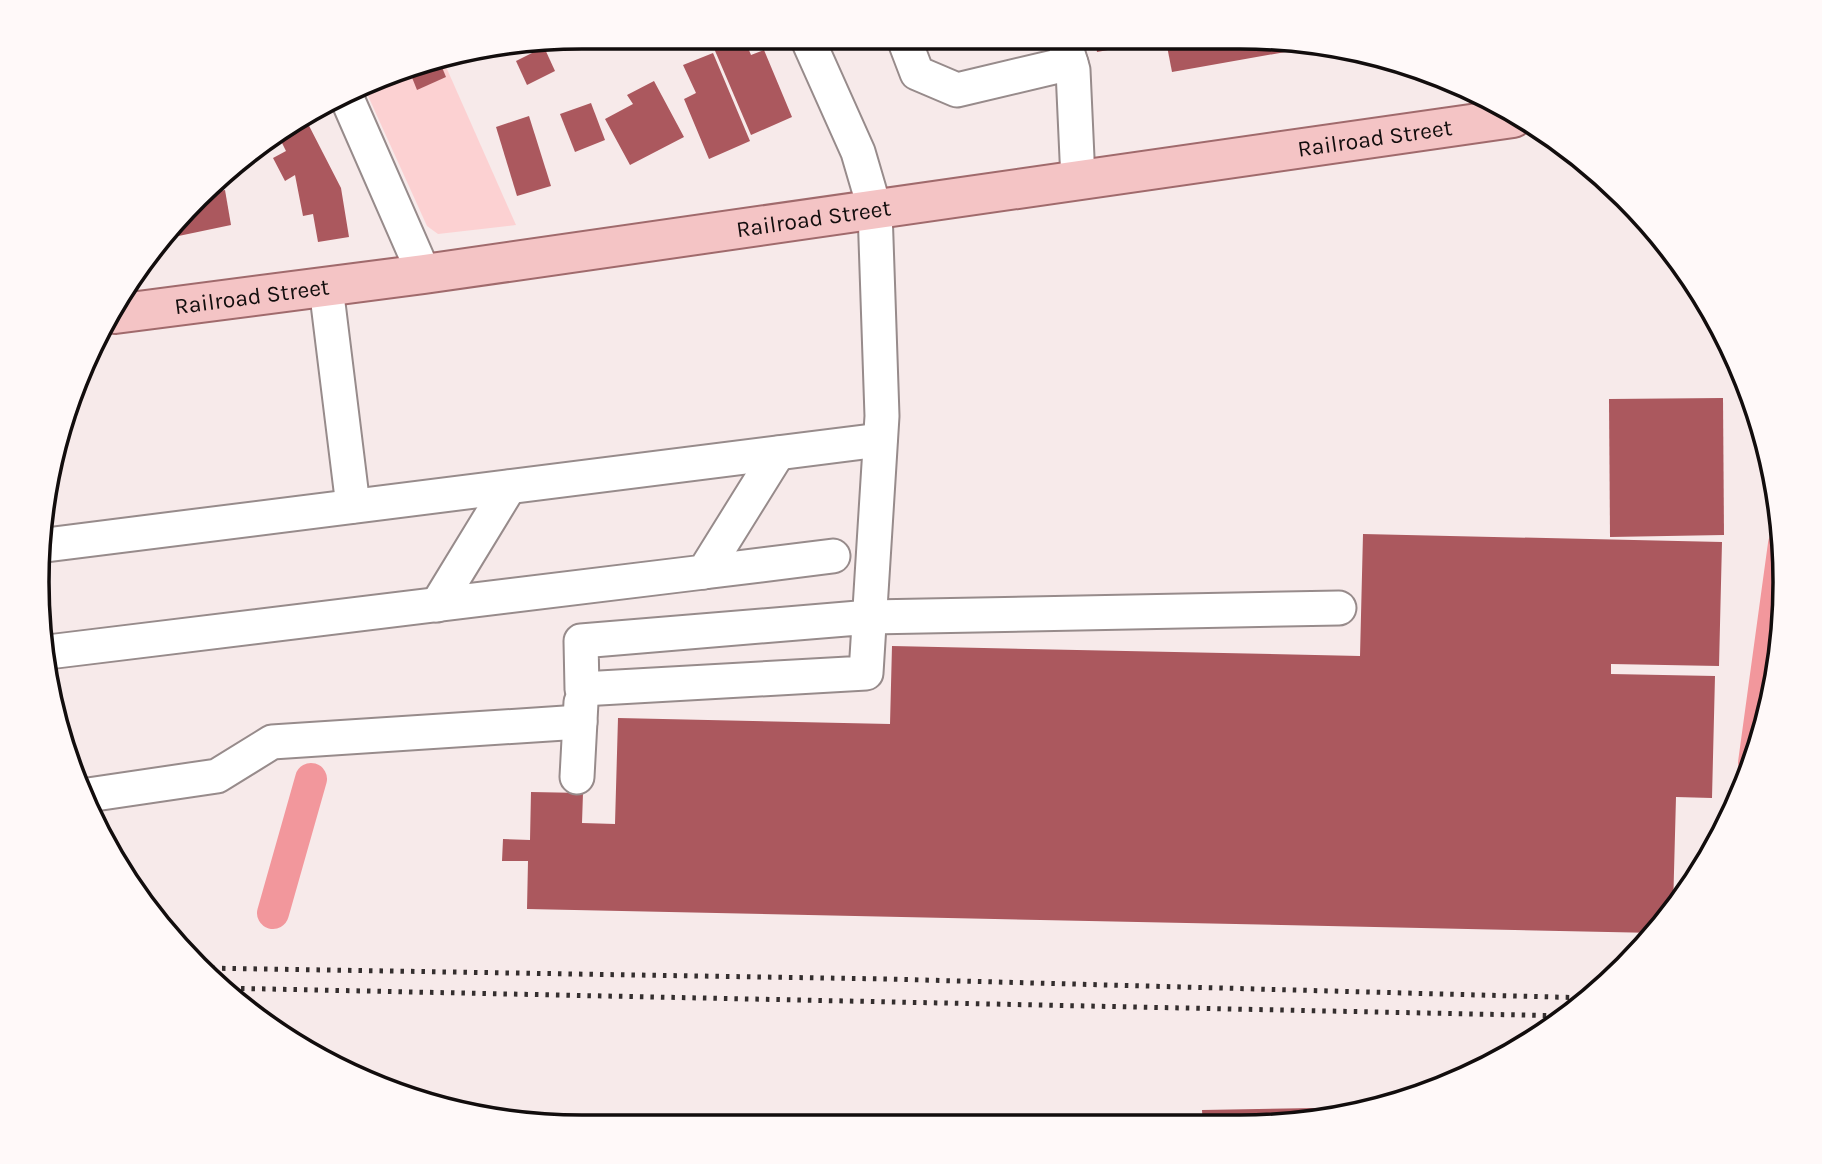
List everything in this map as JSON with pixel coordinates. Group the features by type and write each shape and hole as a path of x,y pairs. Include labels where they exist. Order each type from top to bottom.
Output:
{"main road":[{"name":"Railroad Street","path":"121,313 424,274 1505,119"}],"street":[{"path":"590,689 866,673 880,440 880,303 875,210 858,152 812,49"},
{"path":"908,49 917,73 957,90 1067,51 1078,180"},
{"path":"349,103 424,274"},
{"path":"326,286 353,506"},
{"path":"50,544 880,440"},
{"path":"705,572 778,453"},
{"path":"438,605 509,487"},
{"path":"54,651 833,556"},
{"path":"577,777 580,722 590,689 581,641 870,617 1339,608"},
{"path":"94,794 217,776 272,742 580,722"}],"shaded area":[{"path":"446,67 516,225 438,234 427,226 367,95"}],"building":[{"path":"714,49 749,49 751,55 764,50 792,117 751,135"},
{"path":"1168,49 1288,52 1172,72"},
{"path":"545,50 555,71 527,85 516,61 535,51"},
{"path":"713,53 750,141 709,159 684,99 696,93 683,65"},
{"path":"442,68 446,77 417,90 412,77"},
{"path":"654,81 684,137 630,165 605,119 633,104 627,95"},
{"path":"591,103 605,140 575,152 560,114"},
{"path":"529,116 551,186 517,196 496,127"},
{"path":"308,124 341,188 349,237 318,242 313,214 303,216 295,175 285,181 273,158 286,151 282,142"},
{"path":"225,190 231,225 177,236 205,205 220,191"},
{"path":"1723,398 1724,535 1610,537 1609,399"},
{"path":"1363,534 1722,542 1719,666 1611,664 1611,674 1715,676 1712,798 1676,797 1673,891 1641,933 527,909 528,861 502,861 503,839 530,840 531,792 583,793 582,823 615,824 618,718 890,724 892,646 1360,656"},
{"path":"1324,1108 1240,1115 1202,1115 1202,1110"}],"waterway":[{"path":"273,913 311,779"}],"railway":[{"path":"215,968 886,979 1573,998"},
{"path":"238,988 1549,1016"}]}
